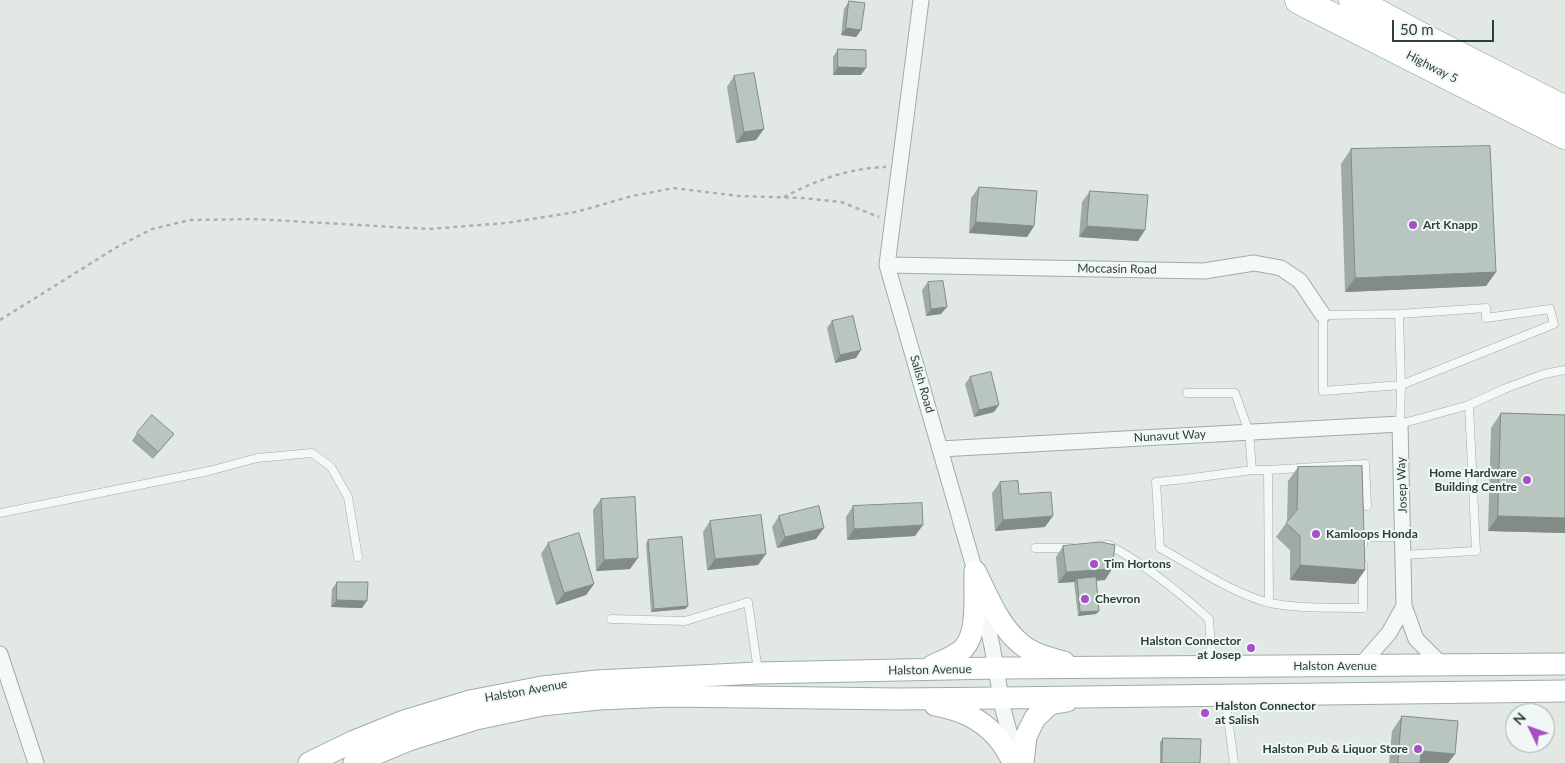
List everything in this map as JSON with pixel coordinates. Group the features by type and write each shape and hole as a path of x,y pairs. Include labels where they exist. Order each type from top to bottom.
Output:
{"highway":[{"name":"Highway 5","path":"1299,0 1565,135"},
{"name":"Highway 5","path":"1353,0 1565,110"}],"main road":[{"path":"975,571 1002,625 1021,644 1038,654 1081,668"},
{"path":"923,669 954,656 964,648 974,631 975,571"},
{"name":"Halston Avenue","path":"309,763 352,742 404,721 470,702 542,686 617,679 923,669 1565,664"},
{"name":"Halston Avenue","path":"354,763 409,740 476,719 542,705 599,699 669,696 1001,698 1565,691"},
{"path":"1023,763 1026,736 1035,718 1050,704 1090,697"},
{"path":"898,698 956,709 977,720 998,737 1014,763"}],"street":[{"name":"Salish Road","path":"921,0 887,265 975,571 1001,698 1018,763"},
{"name":"Moccasin Road","path":"887,265 1204,271 1254,263 1281,268 1300,281 1323,315"},
{"name":"Nunavut Way","path":"940,449 1400,424"},
{"name":"Josep Way","path":"1400,424 1404,606 1416,639 1442,665"},
{"path":"1360,666 1389,633 1404,606"},
{"path":"0,654 36,763"}],"lane":[{"path":"1486,308 1486,318 1550,309 1554,324 1401,385 1323,391 1323,315 1399,314 1486,308"},
{"path":"1399,314 1400,424 1469,405 1544,374 1565,370"},
{"path":"1187,392 1235,393 1249,432 1252,470"},
{"path":"1403,555 1476,551 1469,405"},
{"path":"0,513 209,471 257,458 312,453 331,467 348,498 358,557"},
{"path":"1367,506 1364,464 1252,470 1156,482 1160,548 1231,588 1269,602 1299,607 1363,608 1363,537 1403,537"},
{"path":"1268,470 1269,602"},
{"path":"1100,546 1109,545 1130,556 1185,597 1209,619 1212,667"},
{"path":"1035,548 1082,547"},
{"path":"612,619 685,620 748,602 758,673"},
{"path":"1225,695 1234,763"}],"path":[{"path":"783,198 832,176 868,168 900,167"},
{"path":"0,320 117,247 152,228 190,220 254,219 429,229 506,223 576,212 632,196 674,188 738,196 802,198 841,202 871,213 892,224"}],"building":[{"path":"849,1 865,3 861,30 846,28"},
{"path":"838,49 866,50 866,68 838,67"},
{"path":"754,73 764,129 744,132 734,76"},
{"name":"Art Knapp","path":"1490,146 1496,272 1355,278 1351,149"},
{"path":"979,187 1037,191 1034,226 976,222"},
{"path":"1090,191 1148,195 1145,230 1087,226"},
{"path":"943,281 947,307 931,309 928,282"},
{"path":"853,316 861,350 840,355 832,321"},
{"path":"991,372 999,405 979,410 970,377"},
{"name":"Home Hardware Building Centre","path":"1501,413 1565,415 1565,518 1498,516"},
{"path":"152,415 174,434 158,452 137,433"},
{"name":"Kamloops Honda","path":"1362,466 1365,570 1300,565 1300,536 1286,523 1297,510 1298,467"},
{"path":"1018,481 1019,494 1051,492 1053,516 1003,520 1000,482"},
{"path":"635,497 638,558 604,560 601,499"},
{"path":"922,503 923,525 854,529 853,506"},
{"path":"819,506 824,528 785,537 779,516"},
{"path":"761,515 766,554 715,559 710,521"},
{"path":"579,533 594,584 564,593 548,543"},
{"path":"682,537 688,606 654,609 648,540"},
{"path":"1101,542 1115,545 1112,569 1066,572 1063,546"},
{"name":"Chevron","path":"1096,577 1099,611 1080,612 1077,579"},
{"path":"337,582 368,582 367,601 337,600"},
{"path":"1402,716 1458,721 1455,754 1421,751 1420,763 1398,763"},
{"path":"1163,738 1201,739 1200,763 1162,763"}],"place":[{"name":"Art Knapp","path":"1413,225"},
{"name":"Home Hardware Building Centre","path":"1527,480"},
{"name":"Kamloops Honda","path":"1316,534"},
{"name":"Tim Hortons","path":"1094,564"},
{"name":"Chevron","path":"1085,599"},
{"name":"Halston Connector at Josep","path":"1251,648"},
{"name":"Halston Connector at Salish","path":"1205,713"},
{"name":"Halston Pub & Liquor Store","path":"1418,749"}]}
